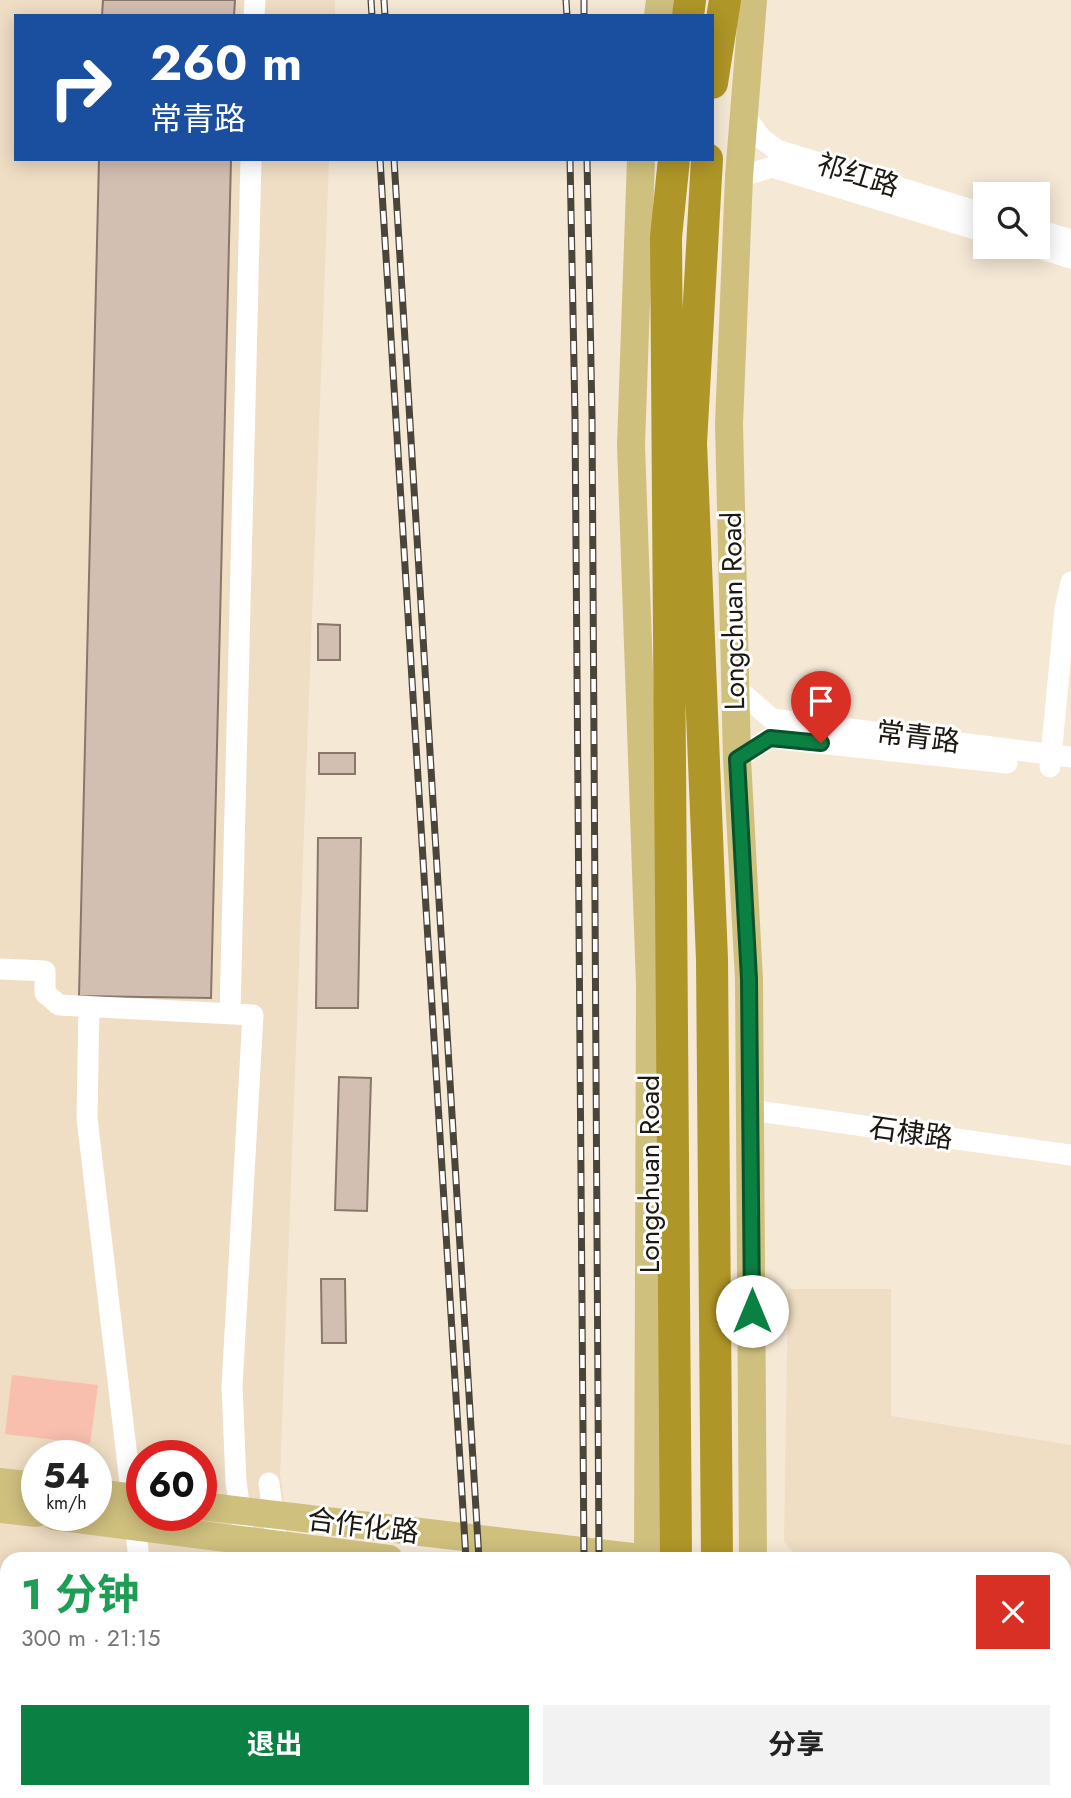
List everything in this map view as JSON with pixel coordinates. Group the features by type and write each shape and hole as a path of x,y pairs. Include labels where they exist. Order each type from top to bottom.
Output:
{"highway":[{"path":"714,70 725,0"},
{"name":"Longchuan Road","path":"674,161 666,237 676,1552"},
{"name":"Longchuan Road","path":"707,161 691,443 712,959 717,1552"}],"main road":[{"name":"Longchuan Road","path":"753,0 739,177 729,424 737,759 749,979 753,1552"},
{"name":"Longchuan Road","path":"641,161 631,420 650,985 648,1552"},
{"path":"0,1482 21,1484"},
{"path":"0,1508 21,1511"},
{"name":"合作化路","path":"217,1508 588,1552"},
{"name":"合作化路","path":"112,1525 285,1552"}],"street":[{"name":"祁红路","path":"744,116 762,139 777,150 973,210"},
{"path":"230,1013 251,161"},
{"name":"祁红路","path":"739,177 772,167 973,228"},
{"path":"1050,234 1071,240"},
{"path":"1050,252 1071,258"},
{"path":"1061,762 1065,609 1071,582"},
{"path":"1061,762 1071,664"},
{"name":"常青路","path":"735,687 772,719 1061,762"},
{"name":"常青路","path":"737,759 770,738 1061,762"},
{"path":"0,969 45,971 45,993 59,1005 253,1015 232,1386 236,1482 246,1552"},
{"path":"89,1007 87,1118 138,1552"},
{"name":"石棣路","path":"751,1114 1071,1155"},
{"name":"石棣路","path":"751,1114 1071,1167"},
{"path":"269,1483 291,1552"}],"shaded area":[{"path":"0,0 335,0 335,14 14,14 14,161 329,161 280,1475 292,1552 0,1552"},
{"path":"788,1289 891,1289 891,1416 1071,1445 1071,1552 793,1552 784,1542"},
{"path":"12,1375 98,1385 91,1440 56,1440 5,1434"}],"building":[{"path":"103,0 235,0 234,14 102,14"},
{"path":"99,161 231,161 211,998 79,996"},
{"path":"318,624 340,625 340,660 318,660"},
{"path":"319,753 355,753 355,774 319,774"},
{"path":"318,838 361,838 358,1008 316,1008"},
{"path":"339,1077 371,1078 367,1211 335,1210"},
{"path":"321,1279 345,1279 346,1343 322,1343"}],"railway":[{"path":"371,0 372,14"},
{"path":"384,0 385,14"},
{"path":"566,0 567,14"},
{"path":"584,0 584,14"},
{"path":"380,161 466,1552"},
{"path":"394,161 479,1552"},
{"path":"570,161 575,417 584,1552"},
{"path":"587,161 592,416 599,1552"}],"route":[{"path":"752,1311 749,979 737,759 770,738 821,743"}]}
